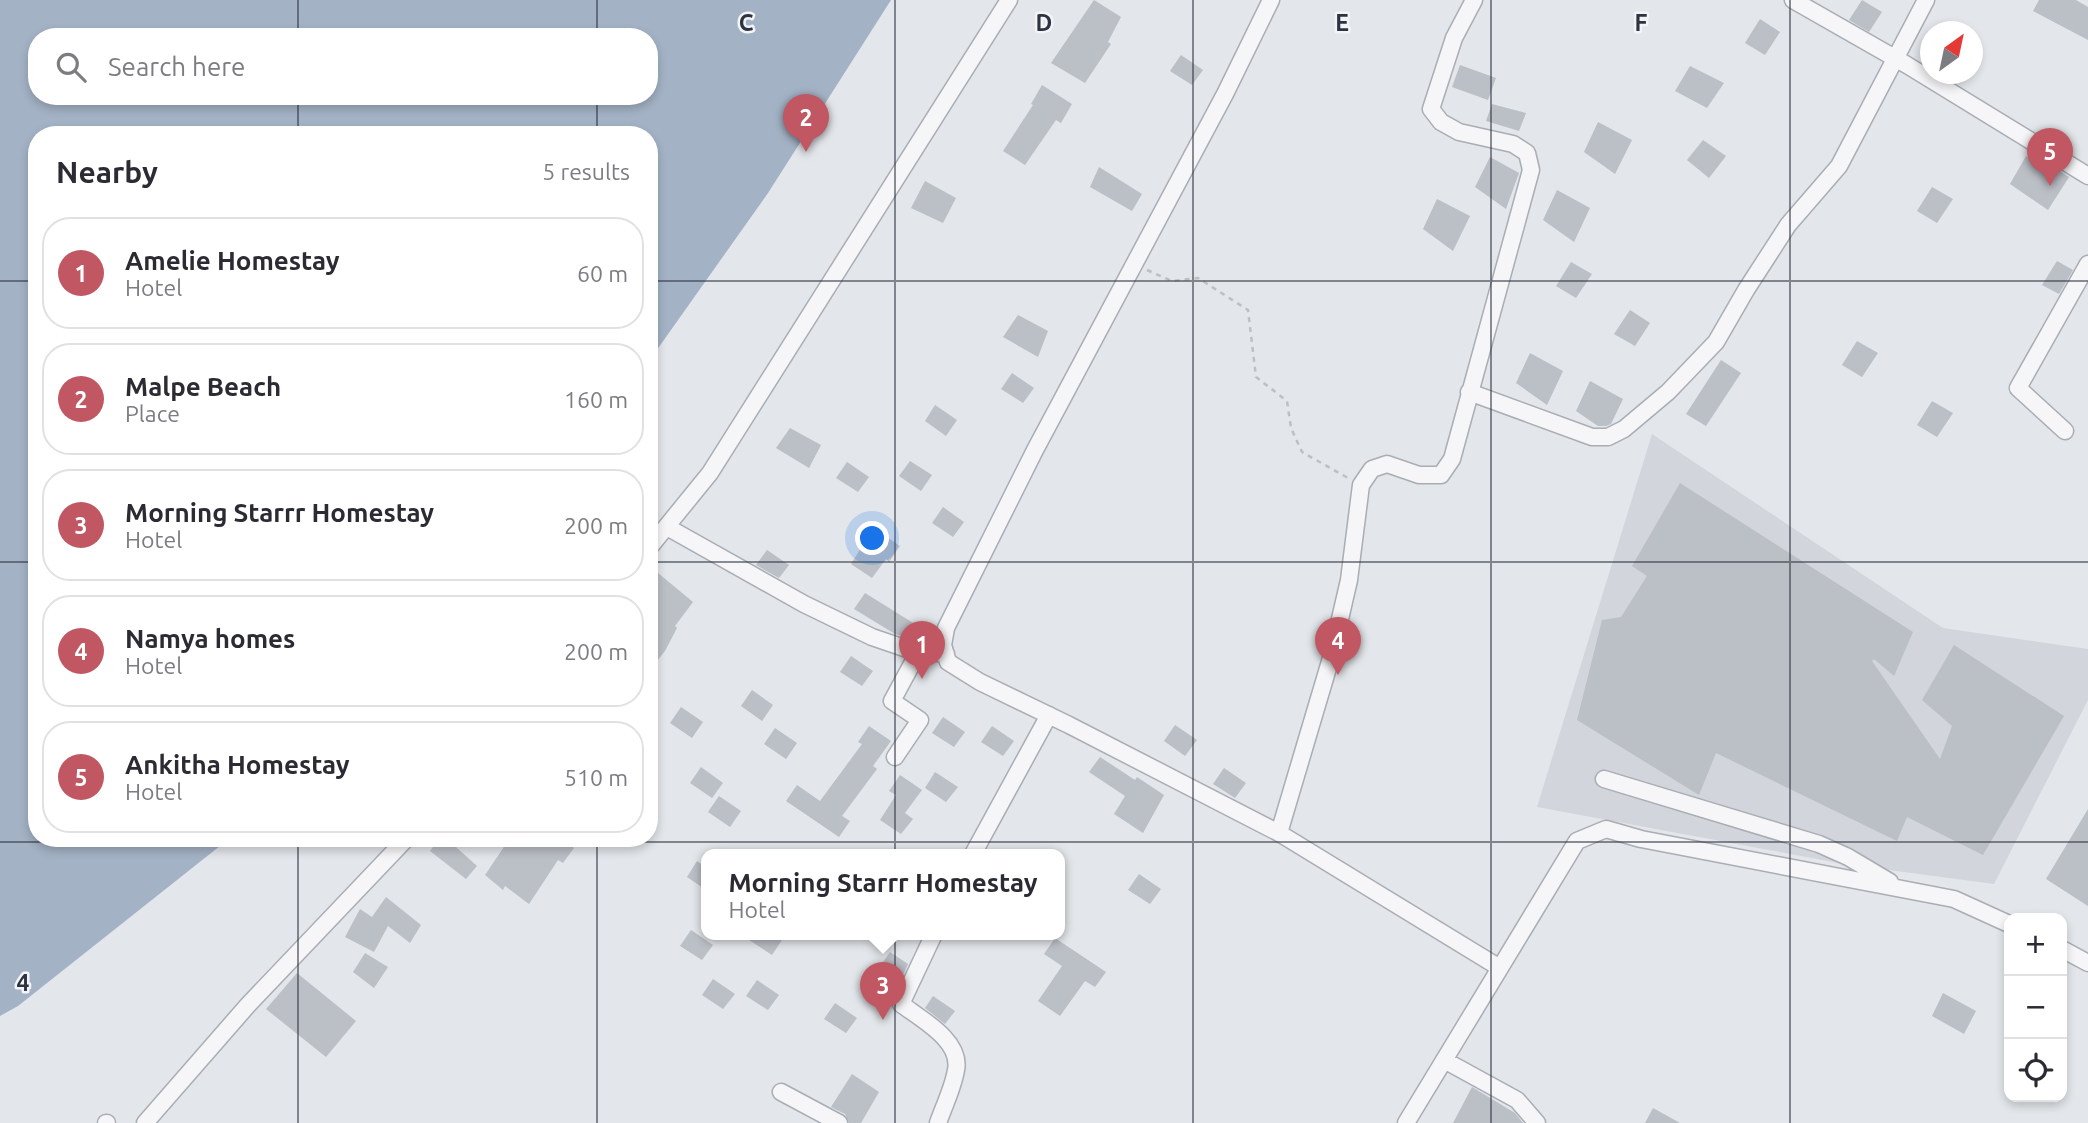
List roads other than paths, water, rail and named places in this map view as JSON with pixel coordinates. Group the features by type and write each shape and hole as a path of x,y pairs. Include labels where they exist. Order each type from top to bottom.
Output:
{"street":[{"path":"658,538 710,473 1009,0"},
{"path":"1270,0 1225,94 1035,450 946,628 943,645 948,662 980,682 1279,833 1500,968"},
{"path":"1279,833 1331,658 1349,580 1361,485 1372,469 1387,464 1419,475 1441,475 1452,458 1531,170 1527,153 1513,144 1459,132 1441,122 1431,109 1454,38 1474,0"},
{"path":"1793,0 1895,58 2088,176"},
{"path":"1469,392 1592,437 1608,437 1624,429 1668,392 1716,342 1788,225 1839,166 1926,0"},
{"path":"2065,431 2018,388 2088,264"},
{"path":"667,527 804,604 872,637 910,650 946,654"},
{"path":"895,757 920,720 892,701 919,651"},
{"path":"977,849 1049,715"},
{"path":"1604,779 1819,844 1848,857 1902,889"},
{"path":"1406,1123 1577,841 1606,829 1641,839 1954,899 2004,922"},
{"path":"145,1123 248,1004 398,847"},
{"path":"931,940 901,1004 936,1031 955,1051 957,1067 938,1123"},
{"path":"2067,952 2088,963"},
{"path":"1444,1060 1517,1100 1538,1123"},
{"path":"781,1092 839,1123"}],"water":[{"path":"0,0 891,0 768,193 658,348 658,126 28,126 28,847 219,847 18,1006 0,1016"}],"place":[{"name":"Malpe Beach","path":"806,152"},
{"name":"Ankitha Homestay","path":"2050,186"},
{"name":"Namya homes","path":"1338,675"},
{"name":"Amelie Homestay","path":"922,679"},
{"name":"Morning Starrr Homestay","path":"883,1020"}]}
